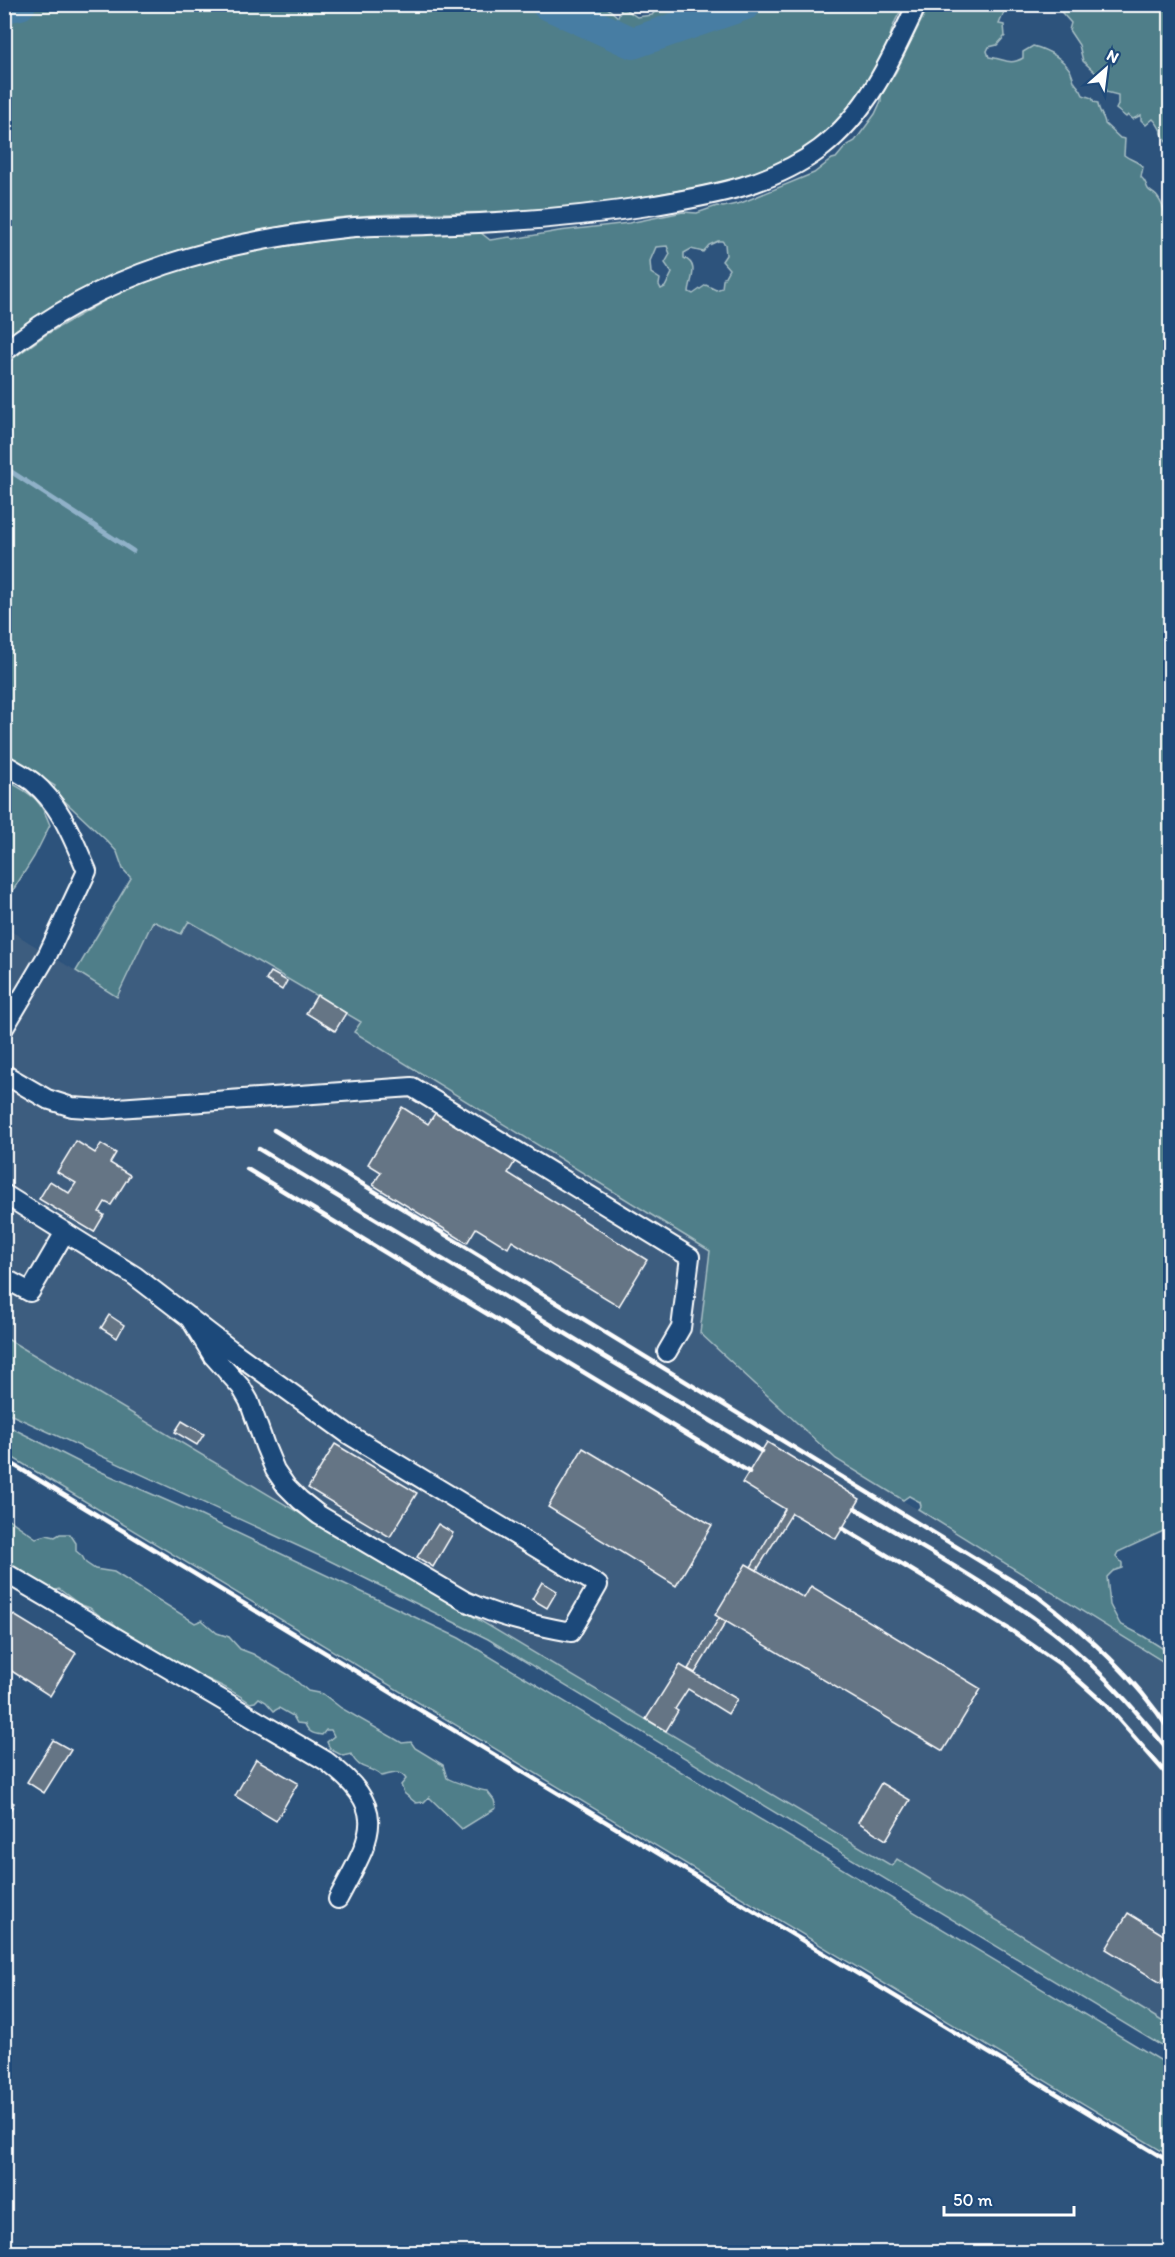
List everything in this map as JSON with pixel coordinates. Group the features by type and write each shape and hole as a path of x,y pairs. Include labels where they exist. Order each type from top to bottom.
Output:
{"street":[{"path":"4,352 42,325 112,286 149,270 212,250 261,240 345,228 535,219 624,210 737,188 769,178 820,149 858,112 883,75 917,4"},
{"path":"4,764 32,781 50,800 67,825 87,871 48,954 4,1028"},
{"path":"4,1074 47,1099 72,1107 104,1109 412,1087 690,1257 681,1328 667,1352"},
{"path":"4,1194 135,1276 189,1317 299,1401 348,1434 598,1585 571,1632 522,1623 488,1612 465,1601 319,1515 300,1500 275,1470 249,1401 241,1387 213,1356 189,1317"},
{"path":"4,1278 30,1292 65,1232"},
{"path":"4,1572 326,1761 353,1784 366,1803 371,1826 364,1850 338,1899"}],"shaded area":[{"path":"153,920 189,921 317,995 361,1022 354,1033 711,1251 701,1333 836,1459 1170,1666 1170,2026 898,1859 893,1866 5,1337 4,927 117,996"}],"green space":[{"path":"603,4 618,17 622,7 637,17 652,15 661,4 905,5 897,17 888,42 873,70 843,115 814,143 766,169 713,184 585,206 530,211 346,217 292,224 234,236 176,251 121,271 72,296 5,341 4,5"},
{"path":"929,5 1007,5 999,24 1004,25 1005,36 997,45 989,47 987,51 989,57 1014,62 1023,58 1023,52 1033,46 1063,61 1083,95 1098,103 1105,124 1120,138 1125,139 1124,155 1143,167 1141,177 1164,209 1170,228 1170,1528 1118,1552 1116,1556 1122,1563 1122,1568 1113,1571 1107,1577 1110,1605 1120,1624 1170,1653 1170,1666 918,1509 921,1506 920,1502 909,1496 903,1500 836,1459 700,1333 710,1251 354,1032 361,1022 189,921 181,934 153,921 117,997 76,971 131,878 123,869 117,852 53,790 55,786 5,755 4,365 47,334 127,288 163,273 236,254 346,237 481,233 490,240 510,237 513,239 629,223 683,212 697,213 717,206 741,203 814,173 836,158 846,146 855,141 875,114 881,101 881,95 896,72","holes":["718,241 725,244 726,255 722,261 729,269 723,280 722,288 716,290 706,285 693,294 689,292 693,268 692,264 684,258 684,253 691,249 703,252 709,245","667,246 670,254 665,263 672,273 665,287 661,289 660,279 651,273 650,261 656,247"]},
{"path":"1055,5 1170,5 1170,147 1153,119 1146,125 1141,120 1141,115 1133,119 1128,115 1126,117 1116,109 1118,95 1106,92 1106,87 1102,85 1103,78 1083,61 1079,45 1069,30 1071,23"},
{"path":"5,779 37,801 50,825 34,857 5,903"},
{"path":"4,1337 892,1866 897,1859 1170,2026 1170,2051 488,1639 322,1557 5,1412"},
{"path":"4,1424 81,1463 195,1513 459,1638 1170,2066 1170,2156 5,1453"},
{"path":"4,1516 36,1538 70,1534 76,1543 76,1551 86,1563 95,1569 114,1572 195,1623 202,1620 217,1633 229,1637 240,1649 289,1675 308,1691 323,1694 341,1708 402,1743 411,1742 415,1748 443,1765 447,1778 487,1791 494,1800 496,1808 462,1829 429,1797 424,1802 416,1803 404,1793 401,1785 406,1779 400,1774 381,1776 361,1766 351,1754 343,1756 330,1749 327,1742 334,1736 331,1730 326,1730 322,1735 313,1733 305,1724 297,1723 293,1716 279,1708 274,1711 259,1698 250,1703 207,1679 204,1681 127,1635 112,1622 79,1604 59,1589 52,1591 12,1567 5,1558"}],"building":[{"path":"271,972 287,981 282,990 266,980"},
{"path":"317,995 346,1013 335,1031 306,1013"},
{"path":"402,1107 428,1124 436,1112 516,1160 508,1173 647,1260 619,1306 512,1241 508,1248 476,1228 467,1243 373,1185 381,1172 368,1164"},
{"path":"76,1141 95,1153 101,1144 116,1153 110,1163 130,1175 111,1205 105,1202 99,1212 104,1215 94,1232 39,1199 50,1181 69,1193 76,1183 57,1172"},
{"path":"109,1315 124,1325 117,1338 101,1328"},
{"path":"182,1421 204,1434 197,1445 175,1432"},
{"path":"767,1442 860,1499 836,1539 792,1513 757,1570 751,1567 785,1509 742,1483"},
{"path":"335,1444 417,1493 390,1537 308,1488"},
{"path":"583,1448 712,1525 676,1586 548,1507"},
{"path":"438,1524 453,1533 433,1567 417,1557"},
{"path":"746,1564 804,1598 811,1586 981,1689 943,1751 715,1615"},
{"path":"542,1582 557,1591 547,1608 532,1599"},
{"path":"4,1609 76,1653 50,1696 4,1666"},
{"path":"719,1618 726,1622 695,1673 688,1669"},
{"path":"680,1665 737,1699 728,1714 688,1689 675,1709 678,1711 666,1731 646,1719"},
{"path":"53,1740 71,1750 44,1793 27,1782"},
{"path":"256,1759 298,1783 276,1821 235,1796"},
{"path":"881,1783 910,1800 886,1840 858,1822"},
{"path":"4,1798 14,1803 6,1818 4,1818"},
{"path":"1128,1913 1170,1939 1170,1968 1161,1983 1106,1949"}],"waterway":[{"path":"4,7 20,4"},
{"path":"547,4 633,43 746,4"},
{"path":"4,467 133,551"}],"railway":[{"path":"274,1130 1037,1596 1110,1658 1142,1693 1170,1731"},
{"path":"259,1149 761,1451"},
{"path":"247,1169 749,1472"},
{"path":"4,1459 1170,2162"},
{"path":"855,1508 946,1561 1053,1632 1107,1680 1170,1752"},
{"path":"842,1528 1012,1631 1060,1664 1106,1705 1170,1778"}]}
